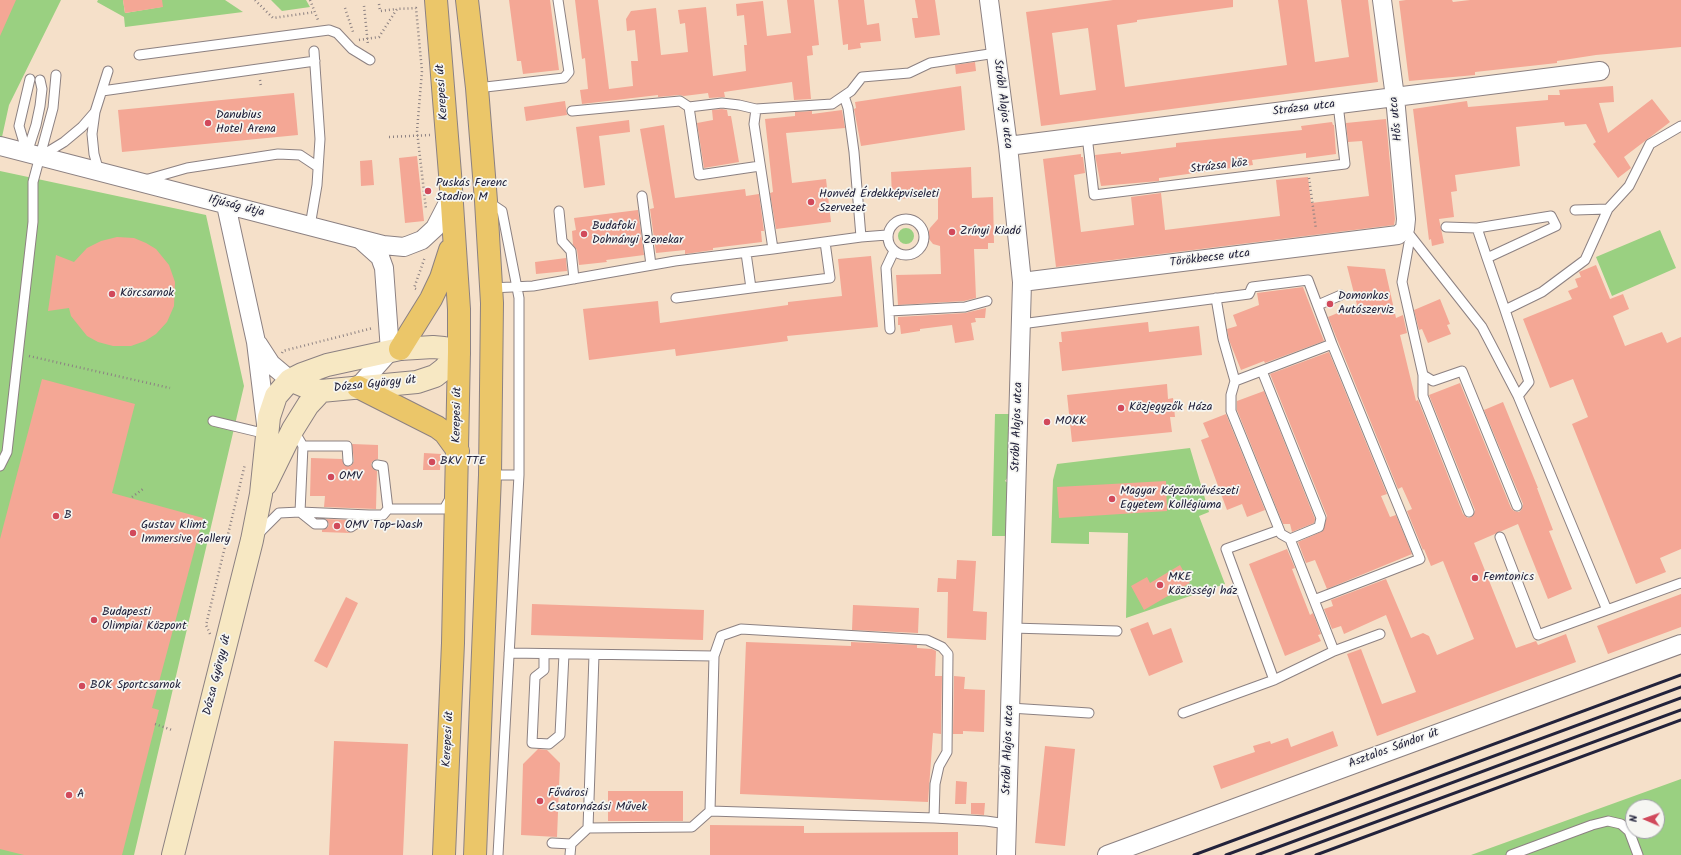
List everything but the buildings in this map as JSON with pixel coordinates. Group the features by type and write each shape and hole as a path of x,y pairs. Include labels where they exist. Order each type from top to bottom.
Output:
{"main road":[{"name":"Kerepesi út","path":"436,0 459,309 458,451 453,643 444,855"},
{"path":"467,0 477,88 486,201 491,295 490,475 475,855"},
{"path":"395,350 431,299 441,278 454,239"},
{"path":"490,420 472,371 459,352 476,332 491,295"},
{"name":"Dózsa György út","path":"173,855 252,540 261,494 267,434 273,403 280,390 290,380 308,371 327,365 395,350 433,347 459,352 444,369 435,376 417,382 321,390 308,405 298,438 261,494"},
{"path":"290,380 310,389 321,390"},
{"path":"358,387 437,427 445,433 458,451"}],"street":[{"name":"Hős utca","path":"1382,0 1395,97 1406,218 1405,234"},
{"name":"Stróbl Alajos utca","path":"994,1 996,53 1008,146 1022,282 1006,855"},
{"name":"Strázsa utca","path":"1008,146 1600,71"},
{"name":"Ifjúság útja","path":"0,146 310,226 383,244 404,247 422,240 435,228 451,197"},
{"name":"Dózsa György út","path":"226,204 256,342 267,434"},
{"name":"Törökbecse utca","path":"1022,282 1405,234"},
{"path":"358,387 395,350 384,268 380,257 359,238"},
{"name":"Dózsa György út","path":"256,342 270,364 290,380"},
{"name":"Asztalos Sándor út","path":"1107,855 1681,644"}],"lane":[{"path":"477,88 564,78 569,72 558,0"},
{"path":"139,55 330,30 337,33 352,49 370,60"},
{"path":"310,226 317,185 320,139 314,51"},
{"path":"572,111 680,101 689,107 722,103 756,109 832,104 851,92 862,77 909,72 930,63 996,53"},
{"path":"102,92 315,61"},
{"path":"99,172 93,143 95,112 108,71"},
{"path":"33,155 52,114 56,93 56,75"},
{"path":"30,79 19,126 33,155"},
{"path":"0,466 7,452 33,222 33,155 42,89 40,80"},
{"path":"844,96 848,108 854,152 861,237"},
{"name":"Strázsa köz","path":"1087,136 1094,195 1345,164 1338,104"},
{"path":"689,107 699,175 760,166"},
{"path":"756,109 754,124 773,250"},
{"path":"33,155 64,142 95,112"},
{"path":"1505,310 1542,292 1585,260 1608,209 1629,186 1650,144 1681,126"},
{"path":"138,182 187,168 278,154 300,155 318,167"},
{"path":"642,196 651,265"},
{"path":"486,201 502,211 518,286 519,475 498,855"},
{"path":"1574,210 1608,209"},
{"path":"559,211 562,241 571,251 574,279"},
{"path":"1446,227 1477,228 1551,216 1556,226 1487,258"},
{"path":"905,218 913,220 920,225 924,233 923,242 918,250 911,254 902,255 894,251 889,244 887,235 890,227 896,221 905,218"},
{"path":"1477,228 1529,382 1518,396"},
{"path":"1405,234 1410,244 1402,282 1423,375 1423,396 1469,512"},
{"path":"1405,234 1482,327 1518,396 1607,610"},
{"path":"491,295 518,286 533,286 651,265 746,252 773,250 861,237 887,235"},
{"path":"676,298 830,278 825,242"},
{"path":"890,329 886,268 894,251"},
{"path":"746,252 751,288"},
{"path":"1021,324 1248,294 1252,287 1308,280 1332,344 1420,558 1314,600"},
{"path":"1318,305 1341,295"},
{"path":"1216,298 1223,339 1235,381 1231,395 1231,411 1280,534 1290,539 1334,651"},
{"path":"889,311 965,308 987,301"},
{"path":"1235,381 1332,344"},
{"path":"1262,370 1321,518 1319,526 1290,539"},
{"path":"1423,375 1433,381 1462,371 1517,506"},
{"path":"213,421 267,434"},
{"path":"323,524 315,524 300,512 298,438 347,446 348,461"},
{"path":"252,540 280,512 383,515 388,509 383,466 377,466"},
{"path":"490,475 519,475"},
{"path":"388,509 444,509 456,487"},
{"path":"351,527 369,515"},
{"path":"1274,680 1226,549 1279,530"},
{"path":"1500,537 1538,635 1681,583"},
{"path":"1012,628 1117,631"},
{"path":"710,811 714,656 721,636 740,629 926,640 942,647 948,654 947,752 940,766 935,784 934,818"},
{"path":"1183,713 1274,680 1334,651 1380,634"},
{"path":"509,653 714,656"},
{"path":"544,654 544,670 535,677 532,743 549,744 560,735 564,654"},
{"path":"588,828 594,655"},
{"path":"1010,708 1089,713"},
{"path":"570,855 571,844 588,828 692,827 710,811 934,818 986,821 1007,824"},
{"path":"1511,855 1592,825 1608,821 1621,824 1629,831 1638,855"},
{"path":"552,844 571,844"}],"path":[{"path":"255,0 273,18 315,12"},
{"path":"310,0 317,18"},
{"path":"379,4 380,11 416,8 422,71 416,131 426,213"},
{"path":"364,6 367,39"},
{"path":"345,8 354,34"},
{"path":"356,40 379,37 397,9"},
{"path":"389,136 410,136"},
{"path":"1308,168 1318,245"},
{"path":"419,241 425,256 414,288 431,299"},
{"path":"18,354 170,388"},
{"path":"132,497 143,489"},
{"path":"155,724 172,730"}],"green space":[{"path":"0,0 61,0 9,105 0,146"},
{"path":"98,0 123,0 125,13 161,7 142,0 225,0 243,12 125,27 124,17 97,2"},
{"path":"271,0 306,0 310,7 282,11"},
{"name":"Budapesti Olimpiai Központ","path":"0,171 206,215 244,386 134,855 0,855"},
{"path":"906,228 912,230 914,236 912,242 906,244 900,242 898,236 900,230"},
{"path":"1660,230 1676,268 1612,296 1596,257"},
{"path":"995,414 1010,414 1008,477 1005,481 1008,483 1006,536 992,536"},
{"path":"1190,448 1209,512 1199,516 1225,584 1126,618 1128,533 1089,532 1089,544 1051,543 1053,480 1057,464"},
{"path":"1681,779 1681,855 1471,855 1625,799 1625,839 1665,839 1665,799 1626,799"}],"railway":[{"path":"1194,855 1681,675"},
{"path":"1226,855 1681,687"},
{"path":"1257,855 1681,698"},
{"path":"1286,855 1681,710"},
{"path":"1316,855 1681,720"}],"place":[{"name":"Danubius Hotel Arena","path":"208,123"},
{"name":"Puskás Ferenc Stadion M","path":"428,191"},
{"name":"Honvéd Érdekképviseleti Szervezet","path":"811,202"},
{"name":"Zrínyi Kiadó","path":"952,232"},
{"name":"Budafoki Dohnányi Zenekar","path":"584,234"},
{"name":"Körcsarnok","path":"112,294"},
{"name":"Domonkos Autószerviz","path":"1330,304"},
{"name":"Közjegyzők Háza","path":"1121,408"},
{"name":"MOKK","path":"1047,422"},
{"name":"BKV TTE","path":"432,462"},
{"name":"OMV","path":"331,477"},
{"name":"Magyar Képzőművészeti Egyetem Kollégiuma","path":"1112,499"},
{"name":"B","path":"56,516"},
{"name":"OMV Top-Wash","path":"337,526"},
{"name":"Gustav Klimt Immersive Gallery","path":"133,533"},
{"name":"Femtonics","path":"1475,578"},
{"name":"MKE Közösségi ház","path":"1160,585"},
{"name":"Budapesti Olimpiai Központ","path":"94,620"},
{"name":"BOK Sportcsarnok","path":"82,686"},
{"name":"A","path":"69,795"},
{"name":"Fővárosi Csatornázási Művek","path":"540,801"}]}
